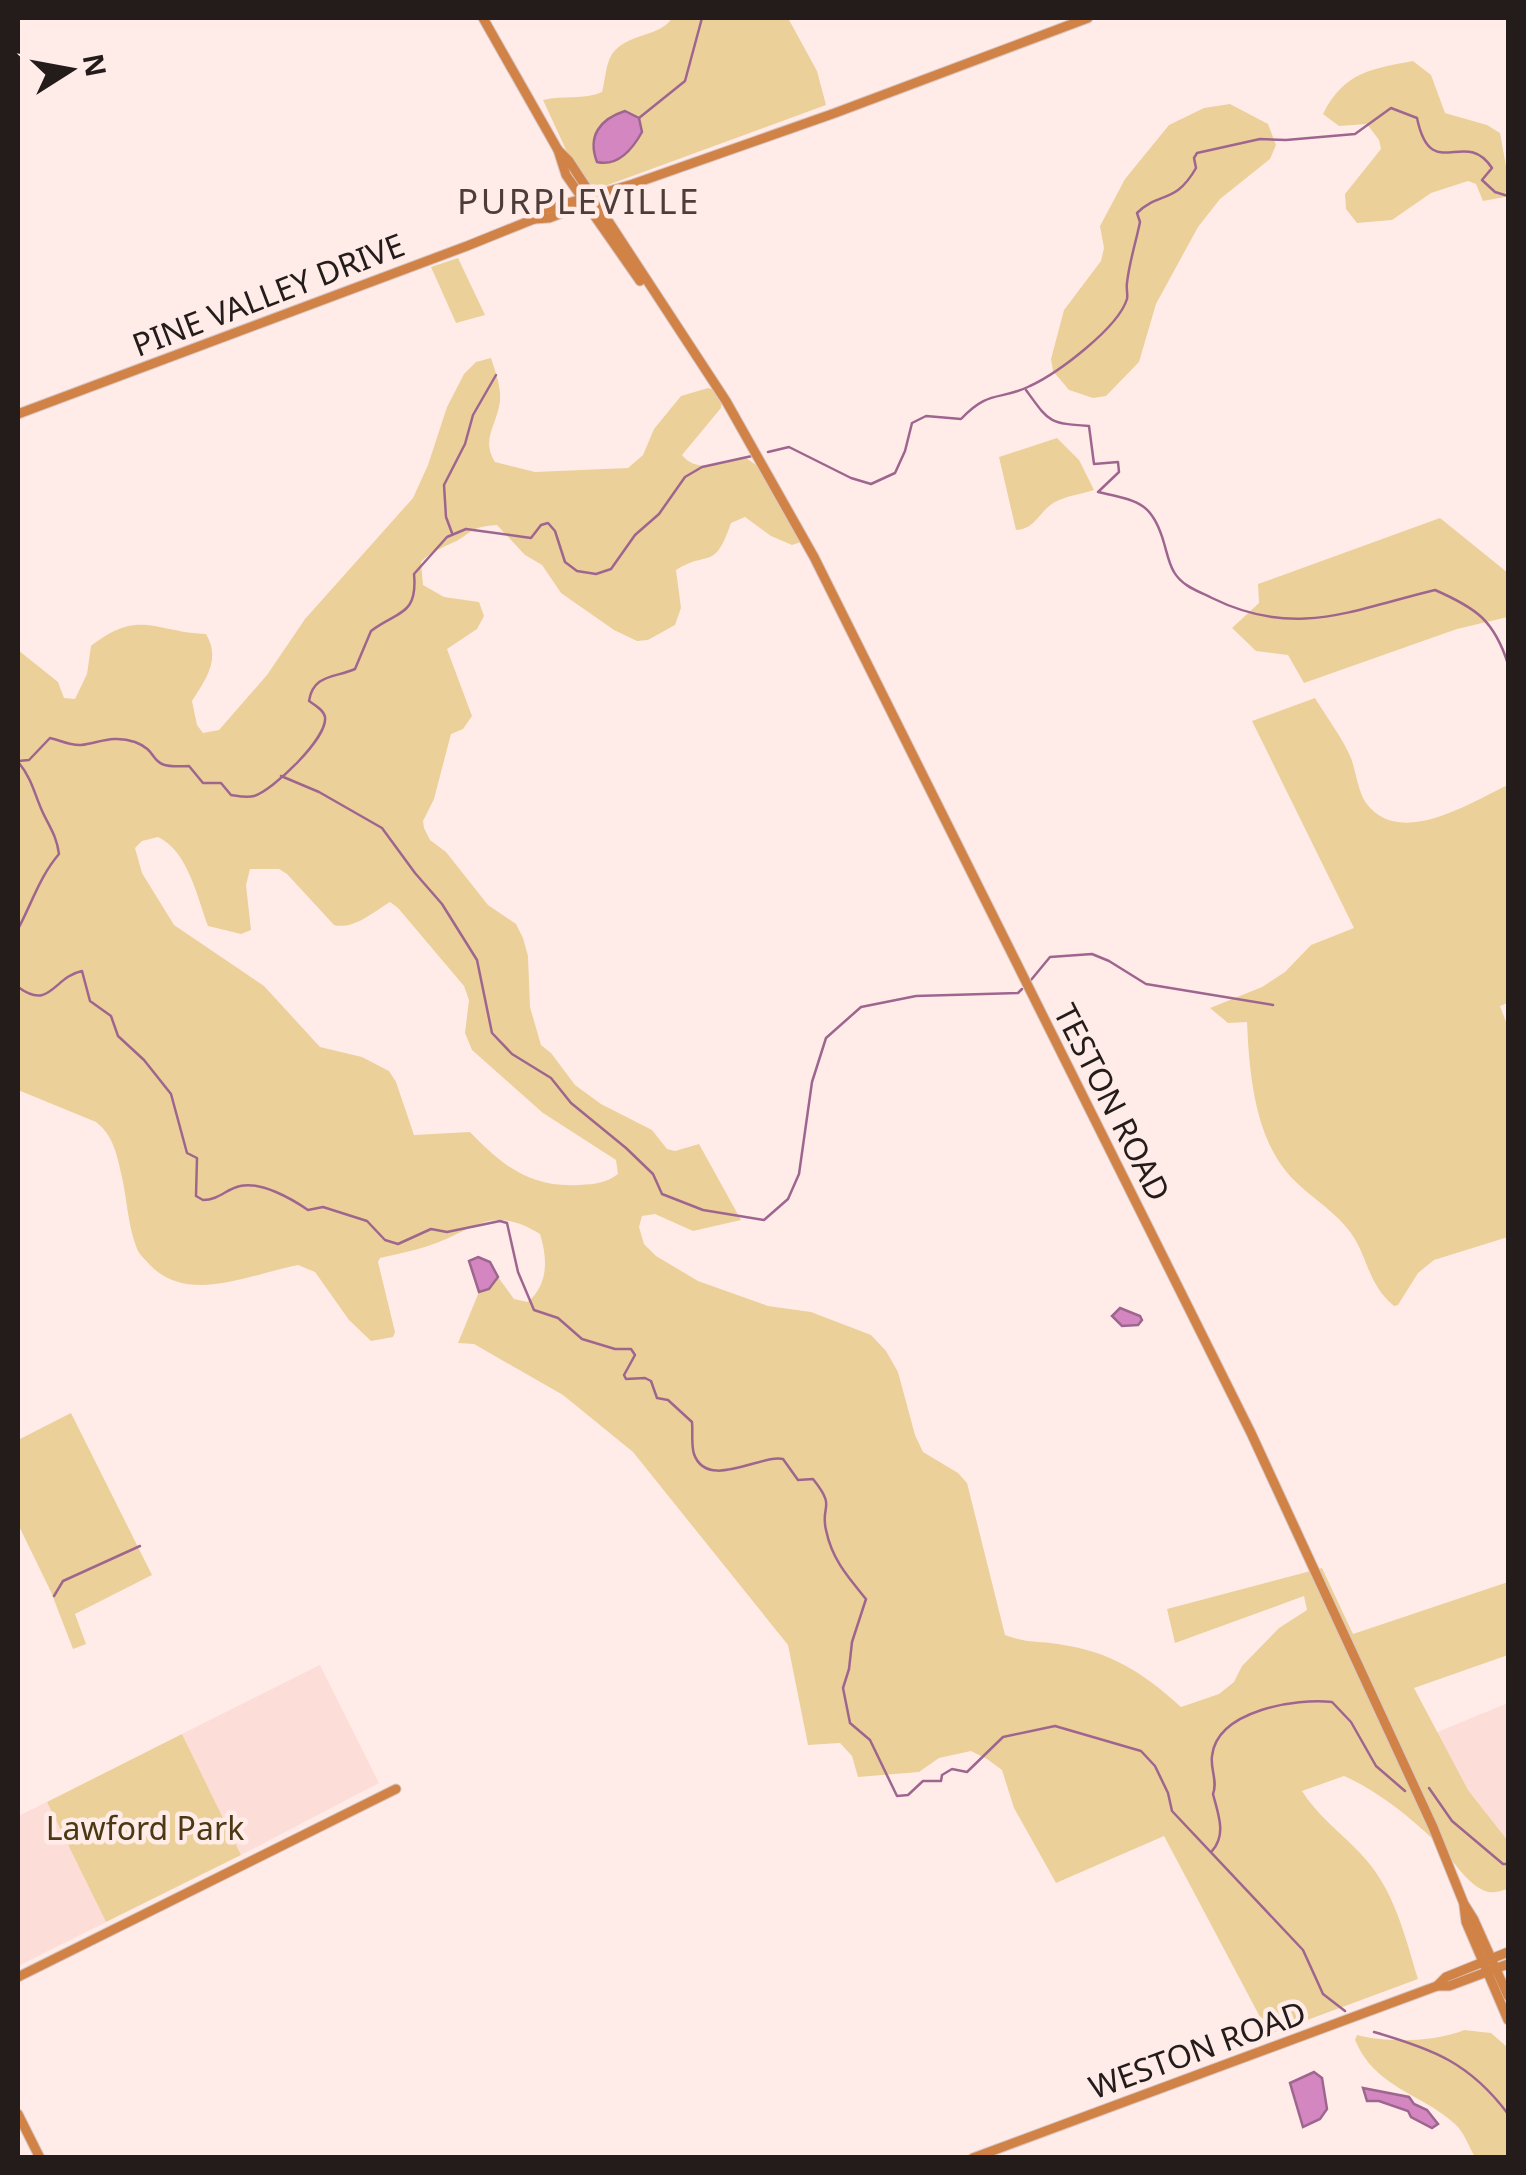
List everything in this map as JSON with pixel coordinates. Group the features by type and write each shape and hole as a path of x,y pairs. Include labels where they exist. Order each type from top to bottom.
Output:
{"street":[{"name":"TESTON ROAD","path":"483,18 558,150 566,174 726,400 814,557 1184,1298 1416,1790 1508,2020"},
{"name":"PINE VALLEY DRIVE","path":"18,414 534,218 549,218 587,199 834,114 1088,18"},
{"path":"18,1977 396,1789"},
{"name":"WESTON ROAD","path":"973,2158 1437,1986 1449,1986 1508,1952"},
{"name":"WESTON ROAD","path":"1489,1966 1508,1964"},
{"name":"TESTON ROAD","path":"1489,1966 1508,1996"},
{"path":"18,2114 40,2158"}],"shaded area":[{"path":"625,111 639,118 642,132 624,156 611,162 597,162 594,144 598,130"},
{"path":"478,1257 490,1262 498,1277 489,1289 479,1292 469,1261"},
{"path":"1120,1308 1142,1320 1138,1325 1122,1326 1112,1316"},
{"path":"320,1665 379,1783 241,1855 182,1734"},
{"path":"1508,1703 1508,1841 1468,1790 1435,1733"},
{"path":"47,1802 106,1922 18,1966 18,1816"},
{"path":"1314,2072 1322,2078 1327,2109 1320,2119 1303,2127 1290,2083"},
{"path":"1363,2088 1409,2097 1438,2124 1432,2128 1411,2117 1408,2111 1367,2101"}],"green space":[{"path":"672,18 788,18 817,71 826,105 586,193 543,100 602,92 612,54 626,42","holes":["602,122 635,144 620,157"]},
{"path":"1413,61 1431,75 1445,113 1487,125 1500,133 1508,177 1505,197 1483,201 1476,184 1468,181 1431,193 1392,220 1357,223 1346,209 1345,194 1381,149 1379,140 1367,124 1339,126 1323,114 1340,89 1360,75"},
{"path":"1230,104 1268,124 1276,145 1270,159 1220,199 1198,227 1156,304 1139,362 1106,396 1093,398 1069,390 1053,371 1051,359 1064,310 1101,261 1104,248 1100,226 1125,179 1169,125 1204,108"},
{"path":"458,258 485,315 456,323 431,267"},
{"path":"491,358 498,382 500,401 489,441 491,455 495,462 535,472 628,468 643,455 654,429 681,396 708,388 718,391 721,408 682,455 703,466 746,458 759,467 804,541 792,545 771,536 745,517 731,523 715,554 676,570 681,608 675,625 648,640 637,641 561,593 542,565 525,555 497,525 474,530 421,562 423,585 444,597 479,602 484,616 477,629 447,649 472,716 463,729 451,734 424,828 430,840 446,852 488,905 516,924 528,956 530,1007 541,1045 575,1085 601,1104 652,1130 667,1149 675,1151 699,1144 741,1220 693,1231 655,1214 642,1216 639,1227 644,1244 656,1256 698,1281 768,1306 811,1312 871,1335 898,1372 923,1452 967,1483 1005,1635 1110,1658 1139,1674 1181,1707 1219,1694 1234,1682 1242,1666 1279,1628 1307,1610 1304,1596 1175,1643 1167,1609 1322,1568 1353,1634 1508,1582 1508,1655 1414,1688 1468,1790 1508,1841 1508,1889 1491,1892 1478,1887 1407,1816 1344,1776 1302,1791 1381,1881 1396,1912 1418,1979 1269,2034 1164,1836 1056,1883 1014,1808 1002,1770 987,1759 971,1751 939,1758 919,1772 858,1777 852,1756 840,1743 808,1745 788,1645 633,1452 563,1395 474,1344 458,1343 479,1292 489,1289 498,1277 514,1299 528,1302 535,1295 544,1271 540,1234 522,1225 495,1220 428,1246 380,1258 395,1332 393,1337 371,1341 349,1320 315,1272 298,1265 241,1280 201,1285 165,1277 137,1249 118,1162 107,1134 96,1122 18,1090 18,650 58,682 64,698 75,699 87,674 91,646 108,634 147,625 206,634 212,660 192,701 197,725 203,733 219,730 267,675 305,619 413,498 447,407 464,374 476,362","holes":["158,837 168,844 190,876 208,926 241,934 251,930 246,885 250,869 279,869 287,874 334,925 356,923 390,902 464,986 469,1000 465,1033 472,1050 543,1113 616,1160 618,1174 591,1184 546,1183 506,1165 470,1132 414,1135 389,1071 362,1057 320,1047 264,986 174,925 142,873 135,848 142,841"]},
{"path":"1057,438 1079,460 1094,490 1055,502 1033,523 1016,530 999,457"},
{"path":"1440,518 1508,573 1508,617 1457,629 1304,683 1288,655 1256,651 1232,628 1259,603 1258,584"},
{"path":"1315,698 1351,758 1363,798 1380,816 1397,822 1436,818 1508,785 1508,1003 1500,1006 1508,1027 1508,1237 1434,1260 1418,1273 1394,1306 1378,1288 1347,1228 1292,1178 1266,1137 1255,1099 1247,1022 1228,1023 1210,1008 1262,987 1285,972 1311,945 1354,928 1252,721"},
{"path":"71,1413 152,1575 75,1614 86,1644 73,1649 18,1524 18,1440"},
{"name":"Lawford Park","path":"182,1734 241,1855 106,1922 47,1802"},
{"path":"1464,2030 1491,2033 1506,2046 1508,2157 1475,2157 1455,2124 1374,2069 1355,2040 1357,2035 1426,2039"}],"waterway":[{"path":"639,118 685,81 702,18"},
{"path":"768,452 789,447 871,484 895,473 912,423 926,416 961,419 979,403 1020,390 1056,371 1100,336 1121,311 1127,299 1128,275 1140,222 1137,213 1181,188 1196,168 1197,153 1260,139 1355,134 1391,108 1417,118 1423,138 1431,148 1440,152 1471,152 1482,157 1492,168 1482,180 1495,192 1508,196"},
{"path":"452,533 446,517 444,485 465,444 473,415 496,375"},
{"path":"1026,390 1051,419 1089,426 1094,464 1118,462 1119,472 1098,492 1133,501 1148,511 1159,529 1172,569 1191,588 1242,610 1297,619 1350,612 1435,590 1482,617 1496,636 1508,664"},
{"path":"18,761 29,760 50,738 77,745 127,740 144,746 159,763 189,766 203,783 221,783 231,795 254,796 285,774 318,738 325,717 309,701 315,686 326,678 355,669 371,631 409,605 414,574 447,537 466,529 531,538 541,525 548,523 555,531 565,562 577,571 596,574 611,569 685,477 702,467 752,456"},
{"path":"18,929 59,854 31,782 19,763"},
{"path":"281,776 319,792 382,828 442,904 477,960 492,1033 512,1054 551,1078 571,1103 626,1148 653,1174 662,1194 703,1210 764,1220 788,1199 799,1174 812,1082 826,1038 861,1007 916,996 1018,993 1022,989"},
{"path":"1031,980 1050,957 1092,954 1146,984 1273,1005"},
{"path":"18,987 29,993 45,994 82,971 90,1001 111,1016 118,1036 144,1060 171,1094 187,1153 197,1158 196,1196 203,1200 240,1186 267,1188 308,1210 323,1207 367,1221 385,1240 398,1244 431,1229 447,1232 500,1221 507,1223 518,1272 534,1310 558,1318 582,1339 615,1349 631,1349 635,1355 624,1375 626,1379 651,1381 657,1398 668,1400 692,1422 693,1450 701,1465 722,1471 783,1459 798,1480 813,1479 820,1489 826,1501 825,1522 832,1550 866,1599 843,1688 850,1723 870,1740 897,1796 908,1795 923,1781 941,1781 942,1775 952,1769 967,1772 1003,1737 1055,1726 1141,1751 1155,1766 1172,1811 1303,1950 1323,1994 1345,2011"},
{"path":"54,1596 63,1581 140,1546"},
{"path":"1212,1851 1220,1831 1213,1794 1212,1756 1217,1740 1228,1728 1261,1710 1299,1702 1332,1702 1351,1722 1376,1766 1405,1791"},
{"path":"1429,1788 1452,1821 1503,1864 1508,1864"},
{"path":"1374,2032 1449,2060 1479,2082 1508,2114"}],"district":[{"name":"PURPLEVILLE","path":"579,200"}]}
